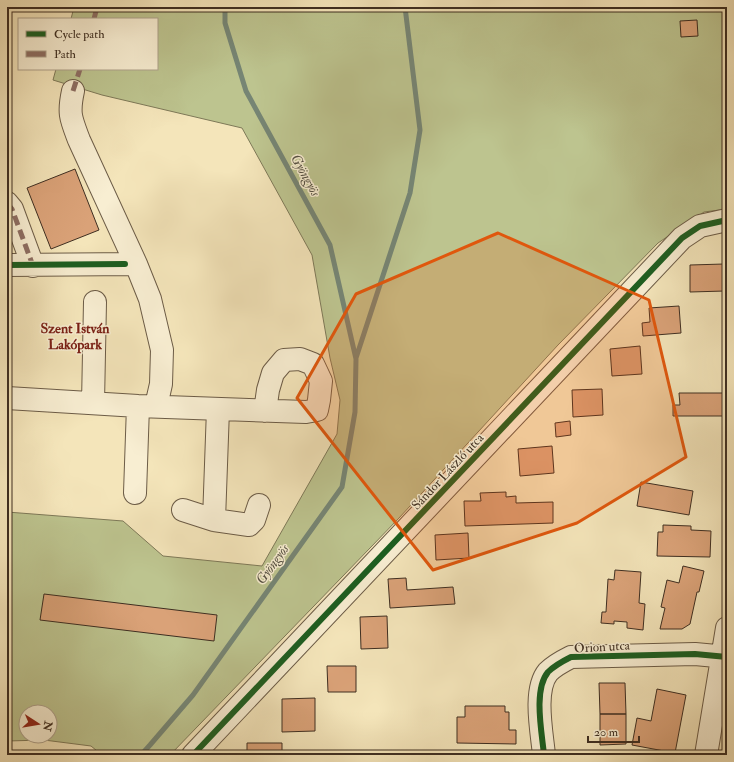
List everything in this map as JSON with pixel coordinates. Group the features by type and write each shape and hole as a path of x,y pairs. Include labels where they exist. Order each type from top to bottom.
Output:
{"street":[{"path":"73,91 70,107 71,120 90,146 131,264 150,299 162,350 161,384 147,406 134,493"},
{"path":"7,203 12,209 33,266"},
{"name":"Sándor László utca","path":"193,755 682,238 700,226 727,220"},
{"path":"7,265 33,266 131,264"},
{"path":"93,403 95,302"},
{"path":"7,398 265,411"},
{"path":"214,520 218,409"},
{"path":"183,510 214,520 249,525 254,520 259,505"},
{"path":"706,755 724,656 727,628"},
{"name":"Orion utca","path":"544,755 540,700 542,684 548,673 559,663 571,656 695,654 724,656"}],"highlighted area":[{"path":"498,233 649,300 686,457 577,523 433,570 297,398 356,294"}],"green space":[{"path":"74,7 727,7 727,209 704,212 658,243 558,345 399,518 170,755 102,755 91,746 58,742 58,704 18,704 18,741 7,741 7,512 123,521 163,556 262,566 337,434 340,400 330,358 312,255 242,128 102,95 53,80 56,70 158,70 158,18 71,18"}],"building":[{"path":"697,20 698,36 681,37 680,21"},
{"path":"75,169 99,230 51,249 27,188"},
{"path":"724,264 725,291 690,292 690,265"},
{"path":"679,306 681,333 643,336 642,323 650,322 649,308"},
{"path":"640,346 642,374 612,376 610,349"},
{"path":"602,389 603,415 573,417 572,390"},
{"path":"679,393 727,393 727,416 673,416 673,405 680,405"},
{"path":"570,421 571,435 556,437 555,423"},
{"path":"552,446 554,473 520,476 518,449"},
{"path":"641,482 693,491 689,515 637,506"},
{"path":"506,492 506,497 516,496 516,503 553,502 553,523 465,526 464,501 481,501 480,493"},
{"path":"663,525 691,526 691,530 711,531 710,557 657,556 658,532 663,532"},
{"path":"468,533 469,558 436,560 435,535"},
{"path":"683,566 704,571 699,592 697,592 690,624 682,629 660,629 665,608 661,607 667,580 679,583"},
{"path":"615,570 641,572 639,603 645,604 643,630 627,628 627,622 614,621 614,624 601,623 602,612 606,612 608,579 614,580"},
{"path":"406,578 407,590 453,587 455,604 390,608 388,579"},
{"path":"44,594 217,615 214,641 40,620"},
{"path":"387,616 388,648 361,649 360,617"},
{"path":"327,666 356,666 356,692 328,692"},
{"path":"599,683 625,683 626,714 600,714"},
{"path":"657,689 686,695 675,753 632,745 637,718 651,721"},
{"path":"315,698 315,731 282,732 282,699"},
{"path":"465,706 505,706 505,712 509,712 509,730 516,730 516,744 457,743 457,717 465,717"},
{"path":"600,714 626,714 626,744 600,745"},
{"path":"247,743 282,743 282,755 247,755"}],"waterway":[{"name":"Gyöngyös","path":"141,755 193,695 342,487 355,412 356,359 330,245 246,91 225,23 225,7"},
{"name":"Gyöngyös","path":"356,358 410,193 420,130 405,7"}],"marked path":[{"path":"94,18 97,7"},
{"path":"73,91 80,70"},
{"path":"7,203 12,209 33,266"}],"cycle path":[{"path":"193,755 682,238 700,226 727,220"},
{"path":"7,265 125,264"},
{"path":"544,755 540,724 541,689 543,680 548,672 565,660 571,657 695,654 727,657"}],"district":[{"name":"Szent István Lakópark","path":"75,336"}]}
